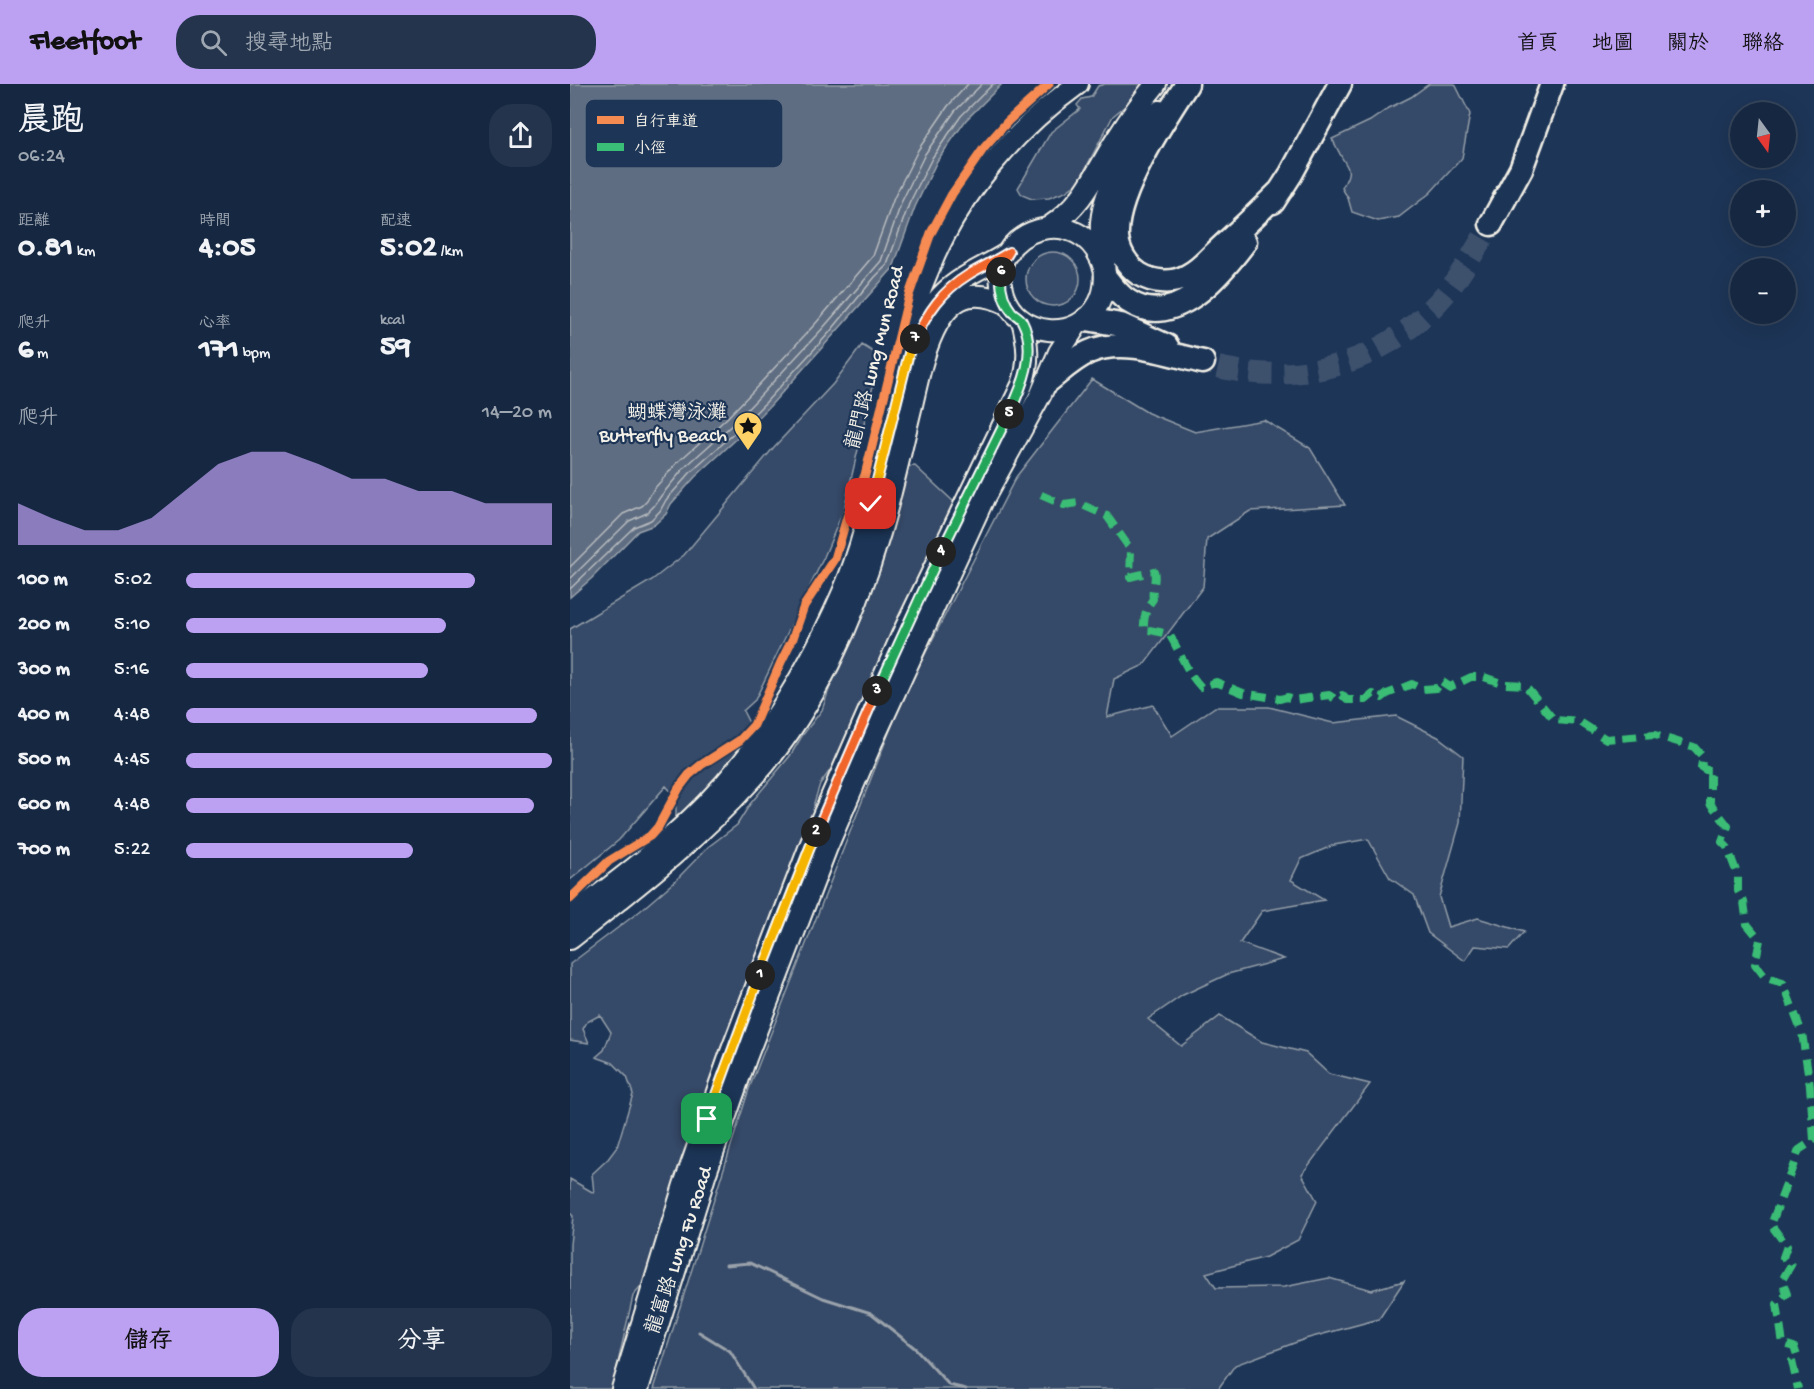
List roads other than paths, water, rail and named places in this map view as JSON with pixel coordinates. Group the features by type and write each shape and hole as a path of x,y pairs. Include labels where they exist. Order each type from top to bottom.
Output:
{"highway":[{"path":"1185,84 1153,139 1124,202 1118,222 1117,237 1121,252 1129,264 1142,276 1160,281 1172,281 1188,276 1281,190"},
{"path":"1105,273 1122,296 1140,307 1166,308 1181,304 1203,290 1251,234 1281,190 1340,84"},
{"path":"1491,224 1521,169 1552,84"},
{"path":"1047,382 1083,355 1108,347 1137,348 1210,365 1121,325 1082,322"}],"main road":[{"name":"龍門路 Lung Mun Road","path":"570,939 701,831 752,779 814,694 844,630 874,552 892,490 917,351 914,309 934,255 956,214 1010,143 1042,112 1078,84"},
{"path":"1082,322 1067,329 1047,331 1028,325 1007,304 1001,285 1004,260 1018,240 1026,234 1049,227 1064,217 1081,200 1125,125 1156,84"},
{"name":"龍富路 Lung Fu Road","path":"638,1389 670,1284 746,1058 827,847 872,742 984,498 1047,382 1059,352 1082,322 1098,306 1102,297 1105,273 1101,222 1111,185 1143,134 1185,84"},
{"path":"1049,227 1064,228 1083,236 1100,254 1105,273"},
{"path":"917,351 931,309 944,293 963,278 1009,252"},
{"path":"917,351 957,302 969,296 983,295 1007,304"},
{"name":"龍富路 Lung Fu Road","path":"622,1389 684,1185 731,1052 803,864 901,637 1022,385 1028,356 1022,320"},
{"name":"龍門路 Lung Mun Road","path":"570,917 648,856 706,804 741,764 788,698 829,622 853,566 917,351"}],"water":[{"path":"570,84 1002,84 966,120 937,161 915,207 893,268 770,406 695,477 671,504 666,514 654,525 638,531 570,597"}],"waterway":[{"path":"726,1265 750,1263 823,1298 871,1313 916,1349 949,1385 966,1389"},
{"path":"699,1332 730,1351 754,1389"}],"tunnel":[{"path":"1218,367 1282,374 1313,371 1371,352 1398,336 1423,317 1446,293 1491,224"}],"place":[{"name":"蝴蝶灣泳灘 Butterfly Beach","path":"748,452"}]}
